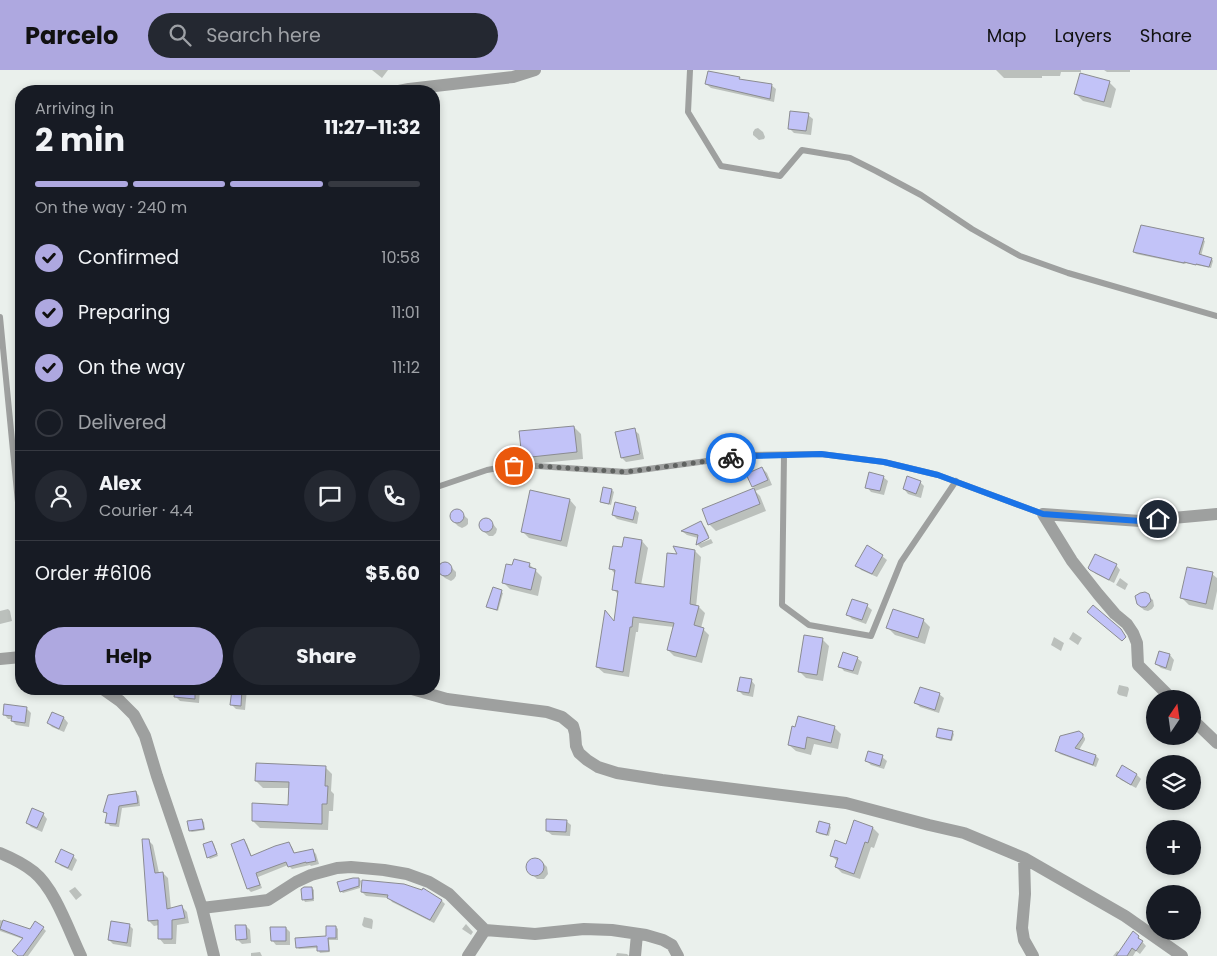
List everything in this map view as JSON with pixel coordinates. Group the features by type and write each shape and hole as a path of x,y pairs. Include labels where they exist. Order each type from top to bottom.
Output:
{"street":[{"path":"440,85 513,77 535,70"},
{"path":"1043,514 1140,521 1217,514"},
{"path":"1043,514 1072,561 1115,614 1127,624 1137,643 1138,665 1163,690"},
{"path":"0,659 15,658"},
{"path":"112,695 134,715 145,736 202,908 214,956"},
{"path":"433,695 447,699 547,712 562,717 573,726 579,753 598,767 617,773 846,802 964,833 1024,858 1126,916 1182,956"},
{"path":"1201,728 1217,743"},
{"path":"0,853 18,860 36,873 51,890 81,956"},
{"path":"1024,858 1025,894 1022,928 1024,940 1033,956"},
{"path":"202,908 268,900 311,875 337,868 351,867 384,870 407,874 429,882 449,894 485,930 535,934 584,928 612,930 663,940 672,945 678,956"},
{"path":"468,956 485,930"},
{"path":"635,956 637,934"}],"lane":[{"path":"690,70 688,112 721,166 780,176 802,150 850,158 921,195 972,229 1020,256 1068,273 1217,316"},
{"path":"0,317 15,471"},
{"path":"440,486 487,470 514,466 626,472 751,456 821,454 884,462 938,475 1043,514"},
{"path":"784,455 782,606 810,625 871,636 901,562 956,481"}],"building":[{"path":"708,71 740,77 739,79 772,84 770,99 705,84"},
{"path":"1080,73 1110,81 1104,102 1074,94"},
{"path":"790,111 809,113 806,131 788,129"},
{"path":"1141,225 1204,238 1199,254 1212,258 1209,267 1133,252"},
{"path":"574,426 577,452 522,458 519,431"},
{"path":"635,428 640,454 621,458 615,432"},
{"path":"762,467 768,480 752,487 746,474"},
{"path":"869,472 884,476 880,491 865,488"},
{"path":"907,476 921,481 916,494 903,489"},
{"path":"603,487 612,489 609,504 600,502"},
{"path":"754,488 760,504 708,525 702,509"},
{"path":"530,490 570,499 561,541 521,532"},
{"path":"615,502 636,507 633,520 612,515"},
{"path":"454,509 460,509 464,516 460,523 454,523 450,519 450,513"},
{"path":"483,518 489,518 493,525 489,532 483,532 479,528 479,522"},
{"path":"701,521 709,538 696,545 698,535 681,531"},
{"path":"624,537 642,540 635,583 664,587 667,553 677,554 673,546 695,550 690,604 699,606 694,625 704,628 696,657 667,650 674,623 633,617 623,672 596,667 605,610 614,621 618,591 612,590 615,570 609,569 613,546 622,547"},
{"path":"867,545 883,555 872,574 855,566"},
{"path":"1095,554 1117,564 1109,580 1088,568"},
{"path":"514,559 530,563 529,567 536,569 531,590 502,583 506,564 512,565"},
{"path":"442,562 448,562 452,566 452,572 448,576 440,574 440,564"},
{"path":"1187,567 1213,572 1206,604 1180,598"},
{"path":"493,587 502,590 497,610 486,607"},
{"path":"1145,592 1149,594 1151,601 1146,607 1141,607 1137,604 1135,596"},
{"path":"852,599 868,604 862,620 846,615"},
{"path":"1093,605 1121,629 1126,637 1122,641 1087,612"},
{"path":"893,609 924,619 918,638 886,628"},
{"path":"804,635 823,638 817,675 798,672"},
{"path":"1159,651 1170,654 1166,668 1155,664"},
{"path":"843,652 858,657 853,671 838,667"},
{"path":"740,677 752,679 749,693 737,691"},
{"path":"920,687 940,693 935,710 914,703"},
{"path":"174,695 195,695 195,699 174,697"},
{"path":"231,695 242,695 241,706 230,705"},
{"path":"4,704 27,707 25,723 11,721 12,716 3,715"},
{"path":"52,712 64,717 59,729 47,723"},
{"path":"798,716 835,726 831,743 807,737 805,749 788,745 792,726 795,727"},
{"path":"938,728 953,731 951,740 936,737"},
{"path":"1079,731 1083,734 1083,737 1075,748 1096,755 1093,765 1055,751 1060,736"},
{"path":"868,751 883,755 880,766 865,761"},
{"path":"256,763 326,766 325,786 328,786 327,804 322,804 322,824 252,821 252,803 288,805 289,782 255,781"},
{"path":"1122,765 1137,774 1131,785 1116,776"},
{"path":"136,791 138,803 119,806 116,824 105,823 107,813 103,812 108,795"},
{"path":"32,808 44,813 37,828 26,823"},
{"path":"202,819 204,829 189,831 187,821"},
{"path":"546,819 567,820 566,832 546,831"},
{"path":"854,820 873,827 868,843 865,842 854,874 835,867 838,858 830,856 835,840 846,844"},
{"path":"819,821 830,824 827,835 816,832"},
{"path":"142,839 149,839 155,873 163,872 167,909 182,905 185,918 172,920 172,939 158,939 158,920 148,921"},
{"path":"244,839 251,856 289,842 294,853 313,849 316,861 288,867 286,862 256,873 260,885 247,889 231,844"},
{"path":"212,841 217,854 207,858 203,844"},
{"path":"61,849 74,855 68,868 55,862"},
{"path":"531,858 539,858 544,863 542,874 531,876 526,871 526,863"},
{"path":"359,878 359,886 340,892 337,882"},
{"path":"362,880 404,884 422,890 423,888 442,900 430,920 387,898 388,895 361,892"},
{"path":"312,887 313,899 302,900 301,889"},
{"path":"3,920 30,929 35,921 44,927 23,956 18,956 12,951 23,938 0,929"},
{"path":"111,921 130,924 127,943 108,940"},
{"path":"235,925 246,925 247,939 236,940"},
{"path":"326,926 336,926 336,938 328,938 329,951 317,951 317,946 296,948 295,938 326,936"},
{"path":"270,927 286,927 286,941 271,941"},
{"path":"1133,931 1143,941 1136,951 1132,948 1127,956 1116,956"}],"way so far":[{"path":"514,466 626,472 731,458"}],"route":[{"path":"731,458 821,454 884,462 938,475 1043,514 1140,521 1158,519"}]}
